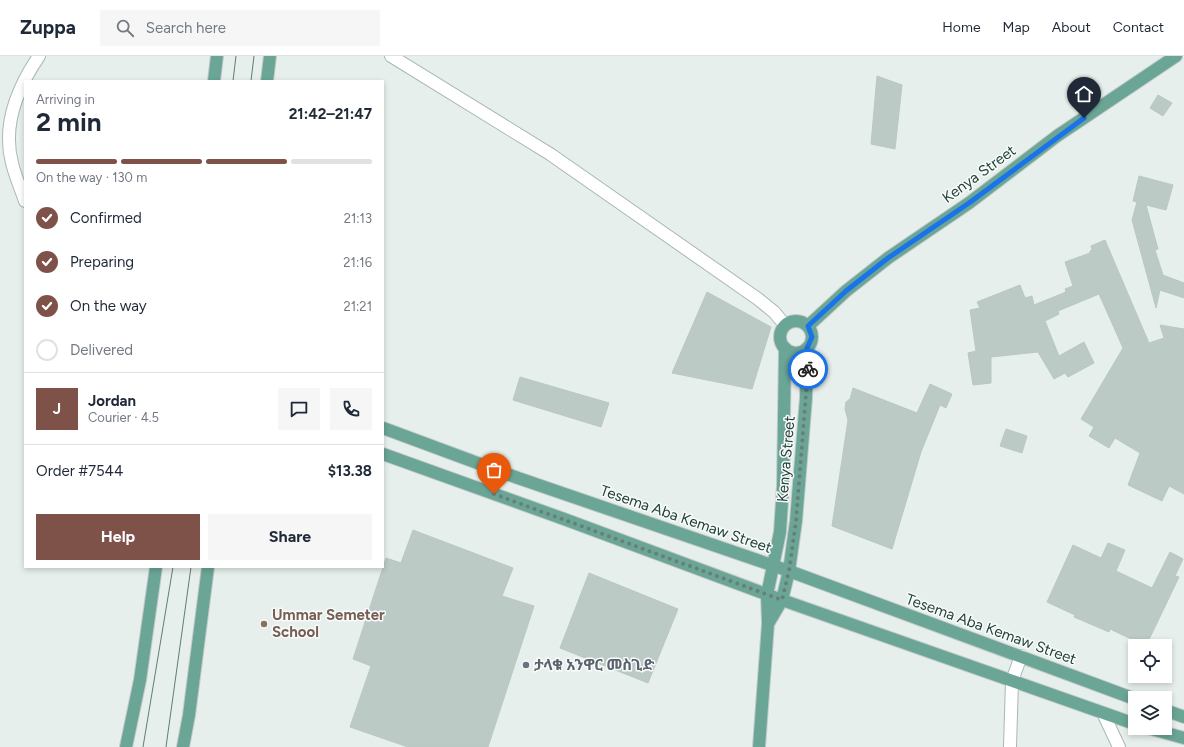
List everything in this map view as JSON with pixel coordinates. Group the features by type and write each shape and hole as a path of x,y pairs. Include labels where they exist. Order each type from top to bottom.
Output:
{"main road":[{"path":"214,80 217,56"},
{"path":"267,80 270,56"},
{"name":"Kenya Street","path":"808,326 846,291 888,258 969,203 1057,136 1176,56"},
{"path":"759,747 768,624 767,595 780,532 784,465 785,348 780,336 785,325 796,321 808,326 812,337 807,348 796,353 785,348"},
{"name":"Kenya Street","path":"782,600 789,571 796,521 808,370 807,348"},
{"name":"Tesema Aba Kemaw Street","path":"384,428 518,478 789,571 1128,696"},
{"path":"384,454 564,519 767,595 1128,721"},
{"path":"126,747 140,680 156,568"},
{"path":"183,747 189,715 208,568"},
{"path":"768,624 782,600"},
{"path":"1172,713 1184,717"},
{"path":"1172,735 1184,738"}],"street":[{"path":"26,80 39,56"},
{"path":"391,56 550,154 758,299 774,312 785,325"},
{"path":"24,83 12,112 9,138 11,162 24,198"},
{"path":"1010,747 1012,681 1022,656"},
{"path":"1103,712 1119,747"}],"building":[{"path":"877,76 902,85 895,149 871,144"},
{"path":"1158,95 1172,103 1163,116 1150,108"},
{"path":"1139,176 1173,185 1166,210 1146,205 1158,249 1155,250 1163,275 1184,283 1184,298 1160,290 1156,308 1132,220 1137,202 1133,201"},
{"path":"1105,240 1149,343 1164,338 1160,325 1184,329 1184,494 1169,486 1162,501 1128,485 1140,453 1115,438 1109,448 1089,436 1094,427 1081,419 1123,348 1099,294 1058,311 1059,314 1045,321 1059,356 1084,342 1094,363 1068,377 1065,373 1054,379 1038,352 991,357 991,383 973,385 968,353 976,351 970,310 980,308 977,302 1020,285 1025,298 1032,296 1034,305 1066,292 1065,289 1073,286 1065,262 1090,253 1092,250 1091,246"},
{"path":"707,292 771,327 752,389 672,373"},
{"path":"520,377 609,403 601,427 513,400"},
{"path":"930,384 952,394 946,408 940,405 921,452 892,549 832,526 848,420 845,409 846,402 850,399 853,388 917,413"},
{"path":"1006,429 1027,436 1022,453 1000,446"},
{"path":"413,530 513,568 502,596 534,606 488,747 408,747 350,727 371,666 353,659 384,568 386,558 401,563"},
{"path":"1108,543 1125,550 1116,571 1152,588 1170,552 1183,559 1175,576 1179,577 1149,639 1131,639 1110,629 1109,632 1074,617 1075,615 1047,602 1073,545 1101,558"},
{"path":"589,573 678,609 648,683 560,648"}],"tram line":[{"path":"233,80 236,56"},
{"path":"251,80 254,56"},
{"path":"143,747 173,568"},
{"path":"166,747 191,568"}],"way so far":[{"path":"494,494 782,600 789,571 796,521 808,369"}],"place":[{"name":"Ummar Semeter School","path":"264,624"},
{"name":"ታላቁ አንዋር መስጊድ","path":"526,665"}],"route":[{"path":"808,369 807,348 811,343 812,337 808,326 846,291 888,258 969,203 1057,136 1084,118"}]}
